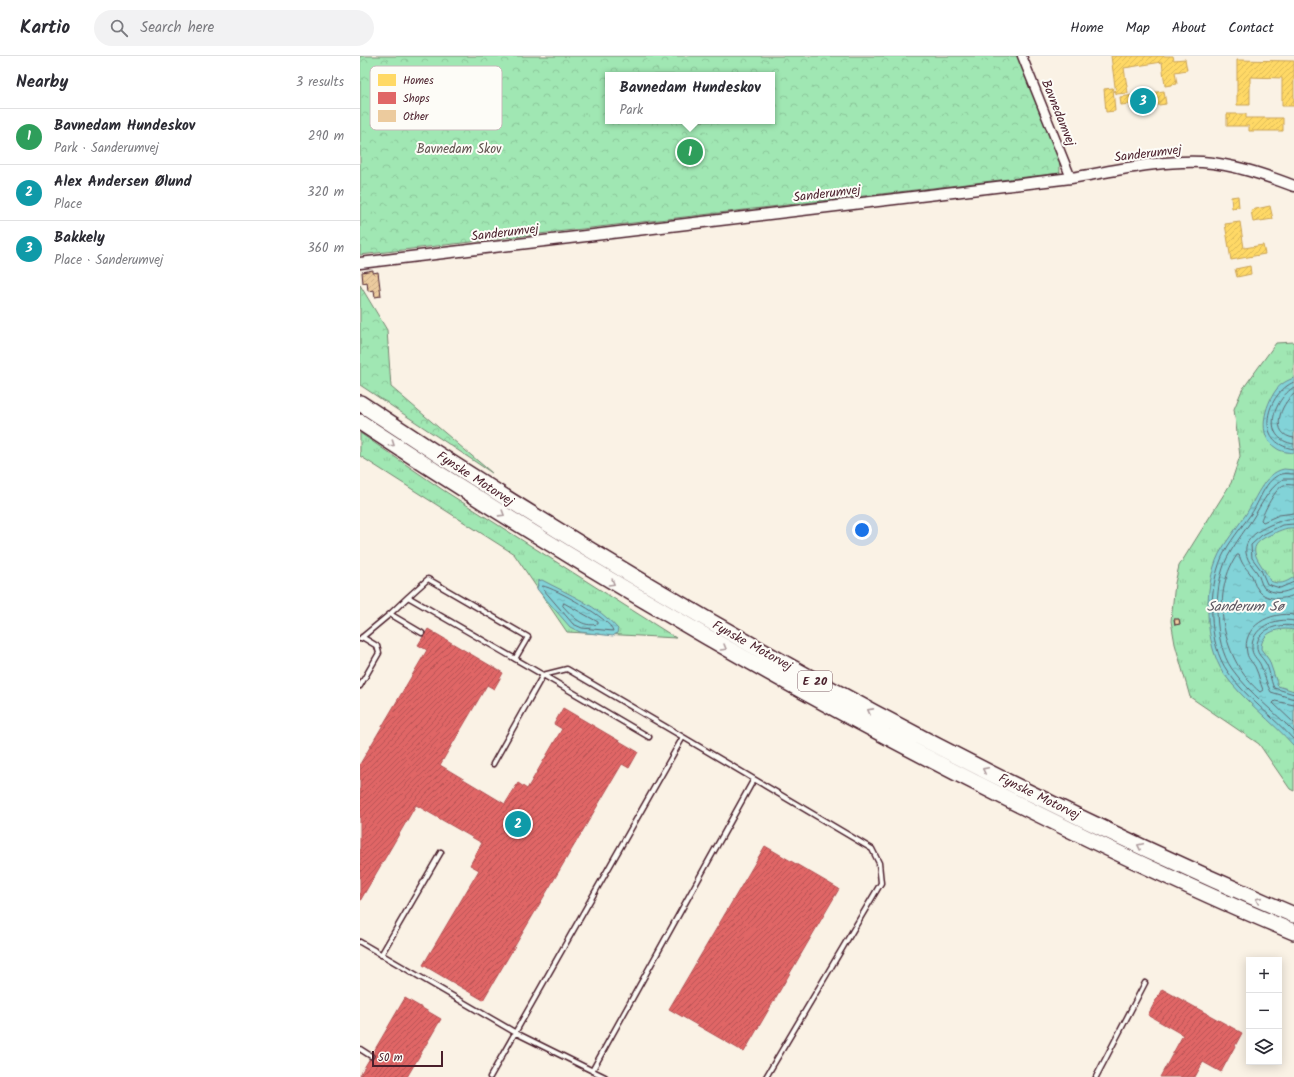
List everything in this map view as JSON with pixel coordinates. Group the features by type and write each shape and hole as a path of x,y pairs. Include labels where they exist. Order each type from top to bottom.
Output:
{"highway":[{"name":"Fynske Motorvej","path":"360,403 452,464 569,538 734,636 831,690 925,740 1106,830 1294,915"},
{"name":"Fynske Motorvej","path":"360,422 554,548 663,613 817,700 918,754 1099,844 1294,932"}],"street":[{"name":"Bavnedamvej","path":"1022,56 1071,178"},
{"name":"Sanderumvej","path":"360,263 1071,178 1172,162 1203,162 1230,166 1294,186"}],"lane":[{"path":"360,686 379,653 377,646 361,638 428,579 528,637 515,659"},
{"path":"408,597 649,737"},
{"path":"390,614 422,634"},
{"path":"494,764 543,676 567,669 872,849 879,863 881,883 766,1077"},
{"path":"490,1077 683,737"},
{"path":"592,1071 754,779"},
{"path":"381,954 441,852"},
{"path":"360,942 516,1033 605,1077"},
{"path":"1096,1077 1145,983"},
{"path":"360,1049 371,1056"}],"green space":[{"name":"Bavnedam Skov","path":"360,56 1018,56 1059,147 1060,173 360,255"},
{"path":"360,285 387,330 391,387 492,473 360,385"},
{"path":"1294,342 1294,791 1290,789 1259,744 1190,697 1175,644 1171,621 1175,583 1179,566 1231,483 1240,456 1234,409 1242,390 1276,343"},
{"path":"360,433 443,490 676,638 567,632 514,554 360,456"}],"water":[{"path":"1294,378 1294,453 1282,451 1270,443 1266,436 1264,420 1272,396 1276,390 1287,381"},
{"name":"Sanderum Sø","path":"1284,469 1294,470 1294,528 1281,530 1261,540 1256,545 1255,550 1256,555 1270,581 1282,583 1294,577 1294,630 1283,629 1268,634 1264,638 1261,649 1269,660 1278,686 1294,691 1294,746 1240,693 1224,674 1217,662 1209,631 1208,615 1210,582 1219,554 1248,511 1265,482 1270,476"},
{"path":"542,580 583,601 602,614 618,629 617,633 613,636 580,632 570,627 537,589 538,581"}],"building: Homes":[{"path":"1111,56 1173,56 1174,60 1185,59 1187,70 1175,72 1177,84 1165,86 1162,62 1124,68 1128,93 1116,94"},
{"path":"1237,60 1294,61 1294,106 1282,106 1282,78 1250,77 1250,105 1237,105"},
{"path":"1113,88 1115,111 1106,112 1104,89"},
{"path":"1164,91 1166,104 1131,109 1130,104 1121,105 1120,97"},
{"path":"1227,114 1246,114 1246,118 1283,118 1283,131 1249,131 1249,126 1227,126"},
{"path":"1238,196 1239,207 1232,208 1231,197"},
{"path":"1270,206 1273,219 1253,222 1251,210"},
{"path":"1240,222 1244,248 1263,245 1265,254 1231,260 1225,224"},
{"path":"1250,266 1251,274 1237,277 1235,269"}],"building: Shops":[{"path":"428,629 503,673 494,689 487,685 440,765 505,804 518,783 527,789 562,729 554,724 563,708 638,752 629,768 622,764 483,1000 423,965 479,870 470,865 482,843 416,805 360,901 360,764 427,650 418,645"},
{"path":"765,846 839,889 744,1052 669,1009"},
{"path":"1162,989 1242,1033 1221,1072 1203,1062 1195,1077 1160,1077 1183,1035 1148,1015"},
{"path":"405,998 441,1019 407,1077 364,1077 360,1075"}],"building: Other":[{"path":"373,270 373,273 378,272 381,296 375,297 374,290 368,291 367,282 363,283 362,272"},
{"path":"1174,619 1179,619 1180,624 1175,625"}],"place":[{"name":"Bakkely","path":"1143,101"},
{"name":"Bavnedam Hundeskov","path":"690,152"},
{"name":"Alex Andersen Ølund","path":"518,824"}]}
